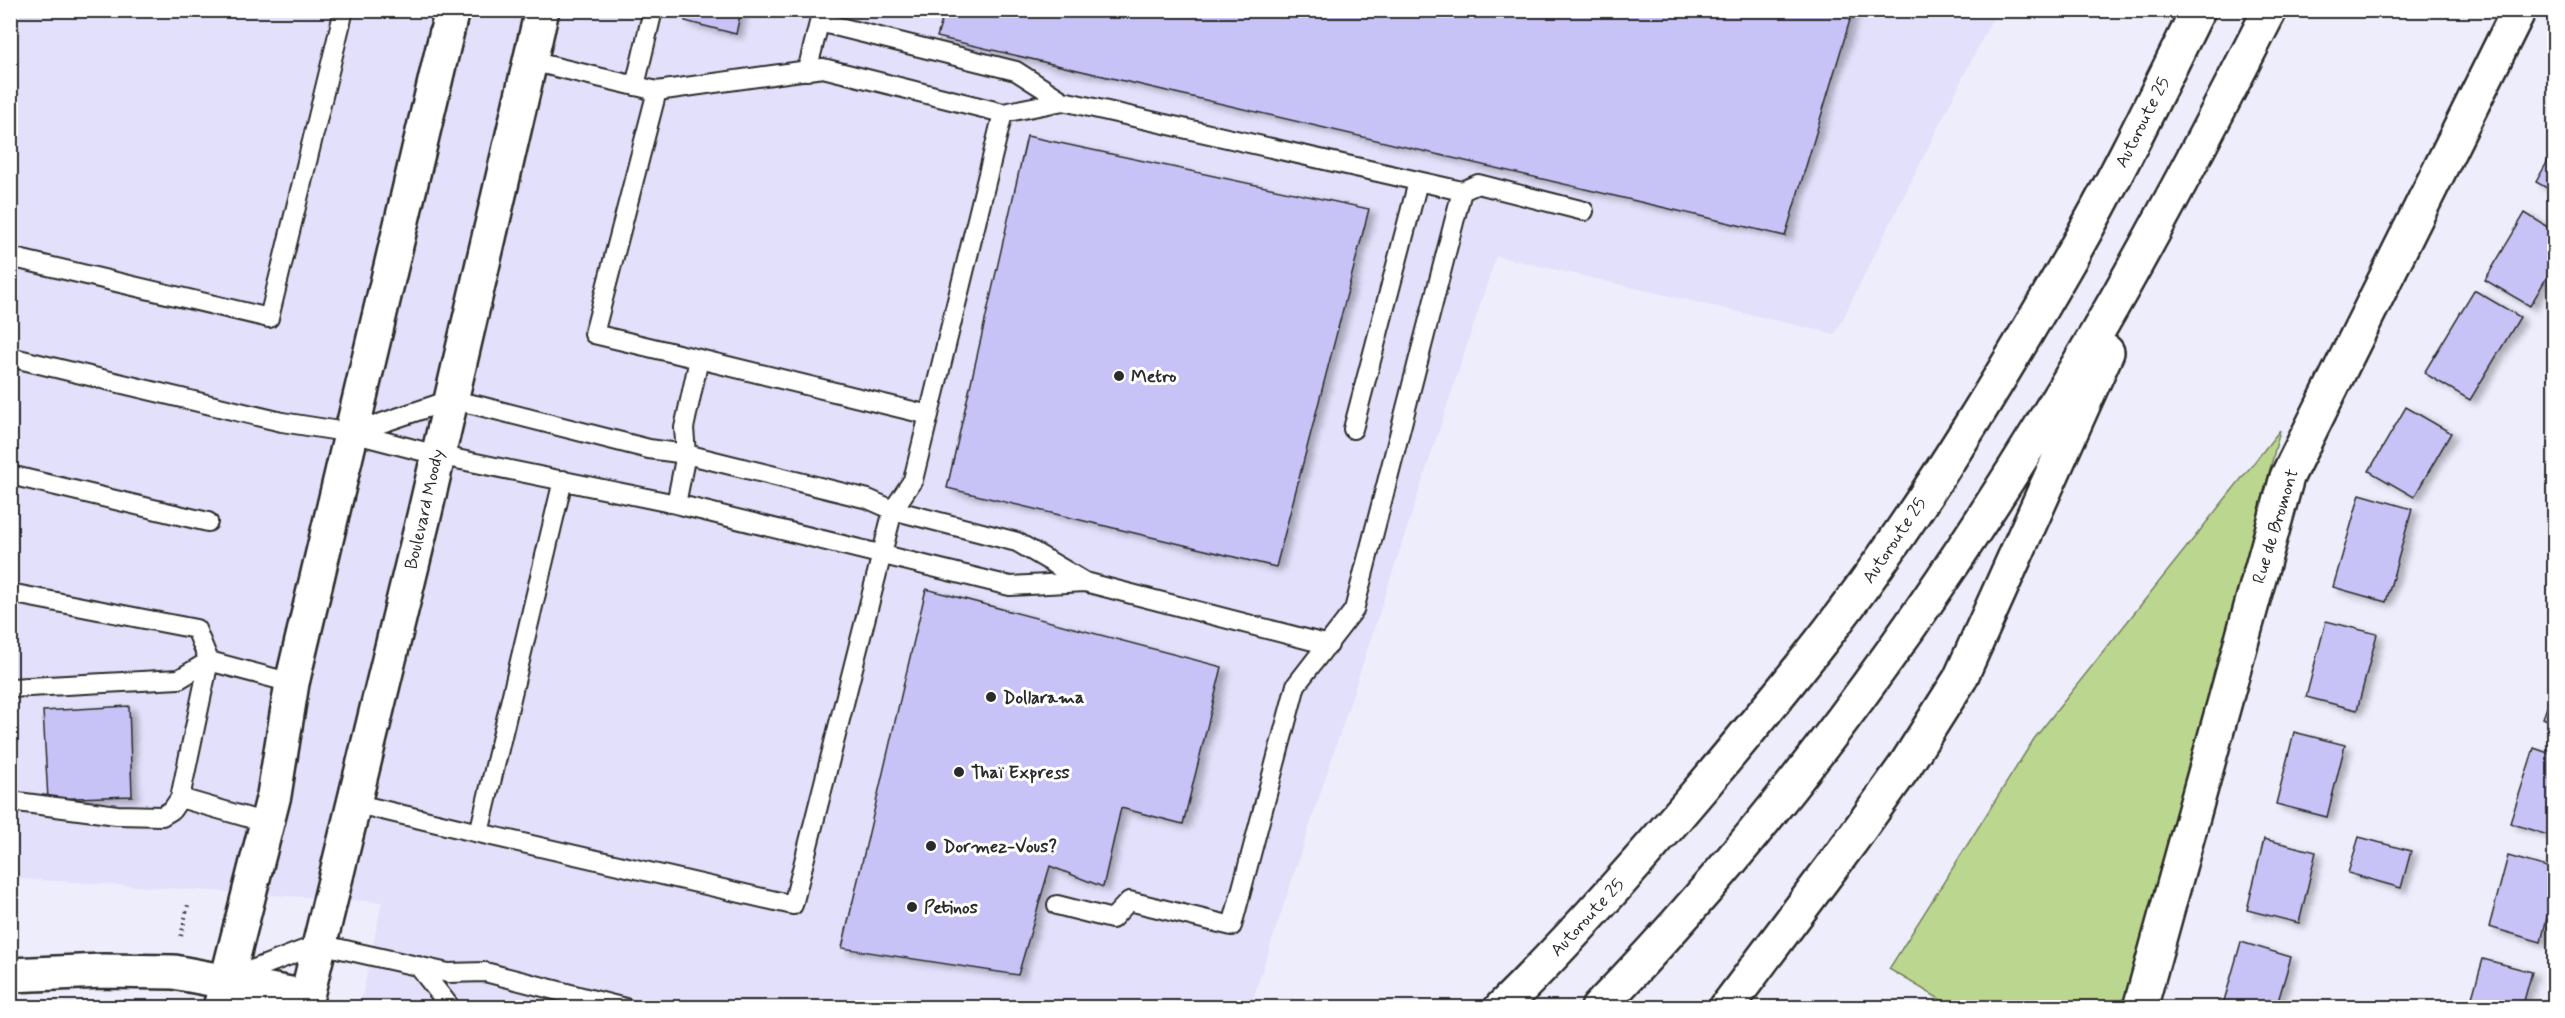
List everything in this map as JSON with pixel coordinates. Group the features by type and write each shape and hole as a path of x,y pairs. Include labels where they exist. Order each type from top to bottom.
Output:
{"main road":[{"path":"224,994 274,795 292,683 452,10"},
{"name":"Boulevard Moody","path":"305,1002 542,10"},
{"name":"Autoroute 25","path":"1501,1008 1622,880 1678,816 1801,668 1866,581 1954,449 2067,263 2119,169 2198,10"},
{"path":"1598,1008 1663,938 1760,825 1848,713 1939,585 2093,340 2189,167 2270,10"},
{"name":"Rue de Bromont","path":"2140,1008 2287,477 2519,10"},
{"path":"1726,1008 1905,766 1960,679 2189,167"},
{"path":"10,975 174,972 224,994 305,1002"}],"lane":[{"path":"10,257 269,318 344,10"},
{"path":"635,86 653,10"},
{"path":"807,70 821,16 1016,72 1063,101 1418,182 1462,191 1478,184 1584,211"},
{"path":"530,60 657,91 823,68 1003,112 1063,101"},
{"path":"657,91 594,334 929,415"},
{"path":"353,803 793,905 893,510 913,480 1003,112"},
{"path":"1353,429 1418,182"},
{"path":"1057,905 1112,920 1129,902 1232,926 1296,685 1354,610 1462,191"},
{"path":"10,357 282,422 352,433 437,455 676,504 1010,586 1085,582"},
{"path":"676,504 687,454 684,428 699,359"},
{"path":"352,433 450,400 649,449 687,454 868,499 893,510 1017,542 1085,582 1329,645"},
{"path":"10,475 208,522"},
{"path":"478,833 563,480"},
{"path":"10,593 196,629 209,661 180,798 172,810 162,816 117,815 10,801"},
{"path":"10,688 178,679 209,661 292,683"},
{"path":"180,798 267,823"},
{"path":"224,994 319,944 448,973 485,972 626,1008"},
{"path":"418,966 452,1008"}],"shaded area":[{"path":"10,11 1996,11 1835,334 1496,256 1250,1008 360,1007 382,902 11,878"}],"green space":[{"path":"2280,430 2132,1007 1953,1007 1889,969 2034,739"}],"building":[{"path":"687,10 741,10 736,34 685,21"},
{"path":"945,10 1853,10 1785,236 937,37"},
{"path":"1027,136 1369,209 1276,567 947,488"},
{"path":"2554,150 2554,192 2536,182"},
{"path":"2525,213 2554,231 2554,265 2530,306 2485,280"},
{"path":"2474,290 2520,317 2470,400 2424,373"},
{"path":"2406,407 2451,433 2414,497 2369,471"},
{"path":"2360,494 2412,509 2386,602 2333,587"},
{"path":"926,589 1222,667 1183,824 1121,808 1103,887 1050,866 1018,975 842,948"},
{"path":"2326,621 2377,634 2357,710 2306,697"},
{"path":"2554,688 2554,723 2543,718"},
{"path":"129,706 132,796 48,799 43,711"},
{"path":"2294,732 2345,745 2327,817 2276,804"},
{"path":"2534,748 2554,755 2554,837 2510,823"},
{"path":"2359,837 2411,851 2401,888 2348,873"},
{"path":"2264,839 2316,852 2299,923 2247,910"},
{"path":"2508,856 2554,869 2554,888 2541,942 2489,927"},
{"path":"2241,942 2291,957 2276,1008 2222,1008"},
{"path":"2483,959 2532,972 2522,1008 2469,1008"}],"place":[{"name":"Metro","path":"1119,376"},
{"name":"Dollarama","path":"991,697"},
{"name":"Thaï Express","path":"959,772"},
{"name":"Dormez-Vous?","path":"931,846"},
{"name":"Petinos","path":"912,907"}]}
